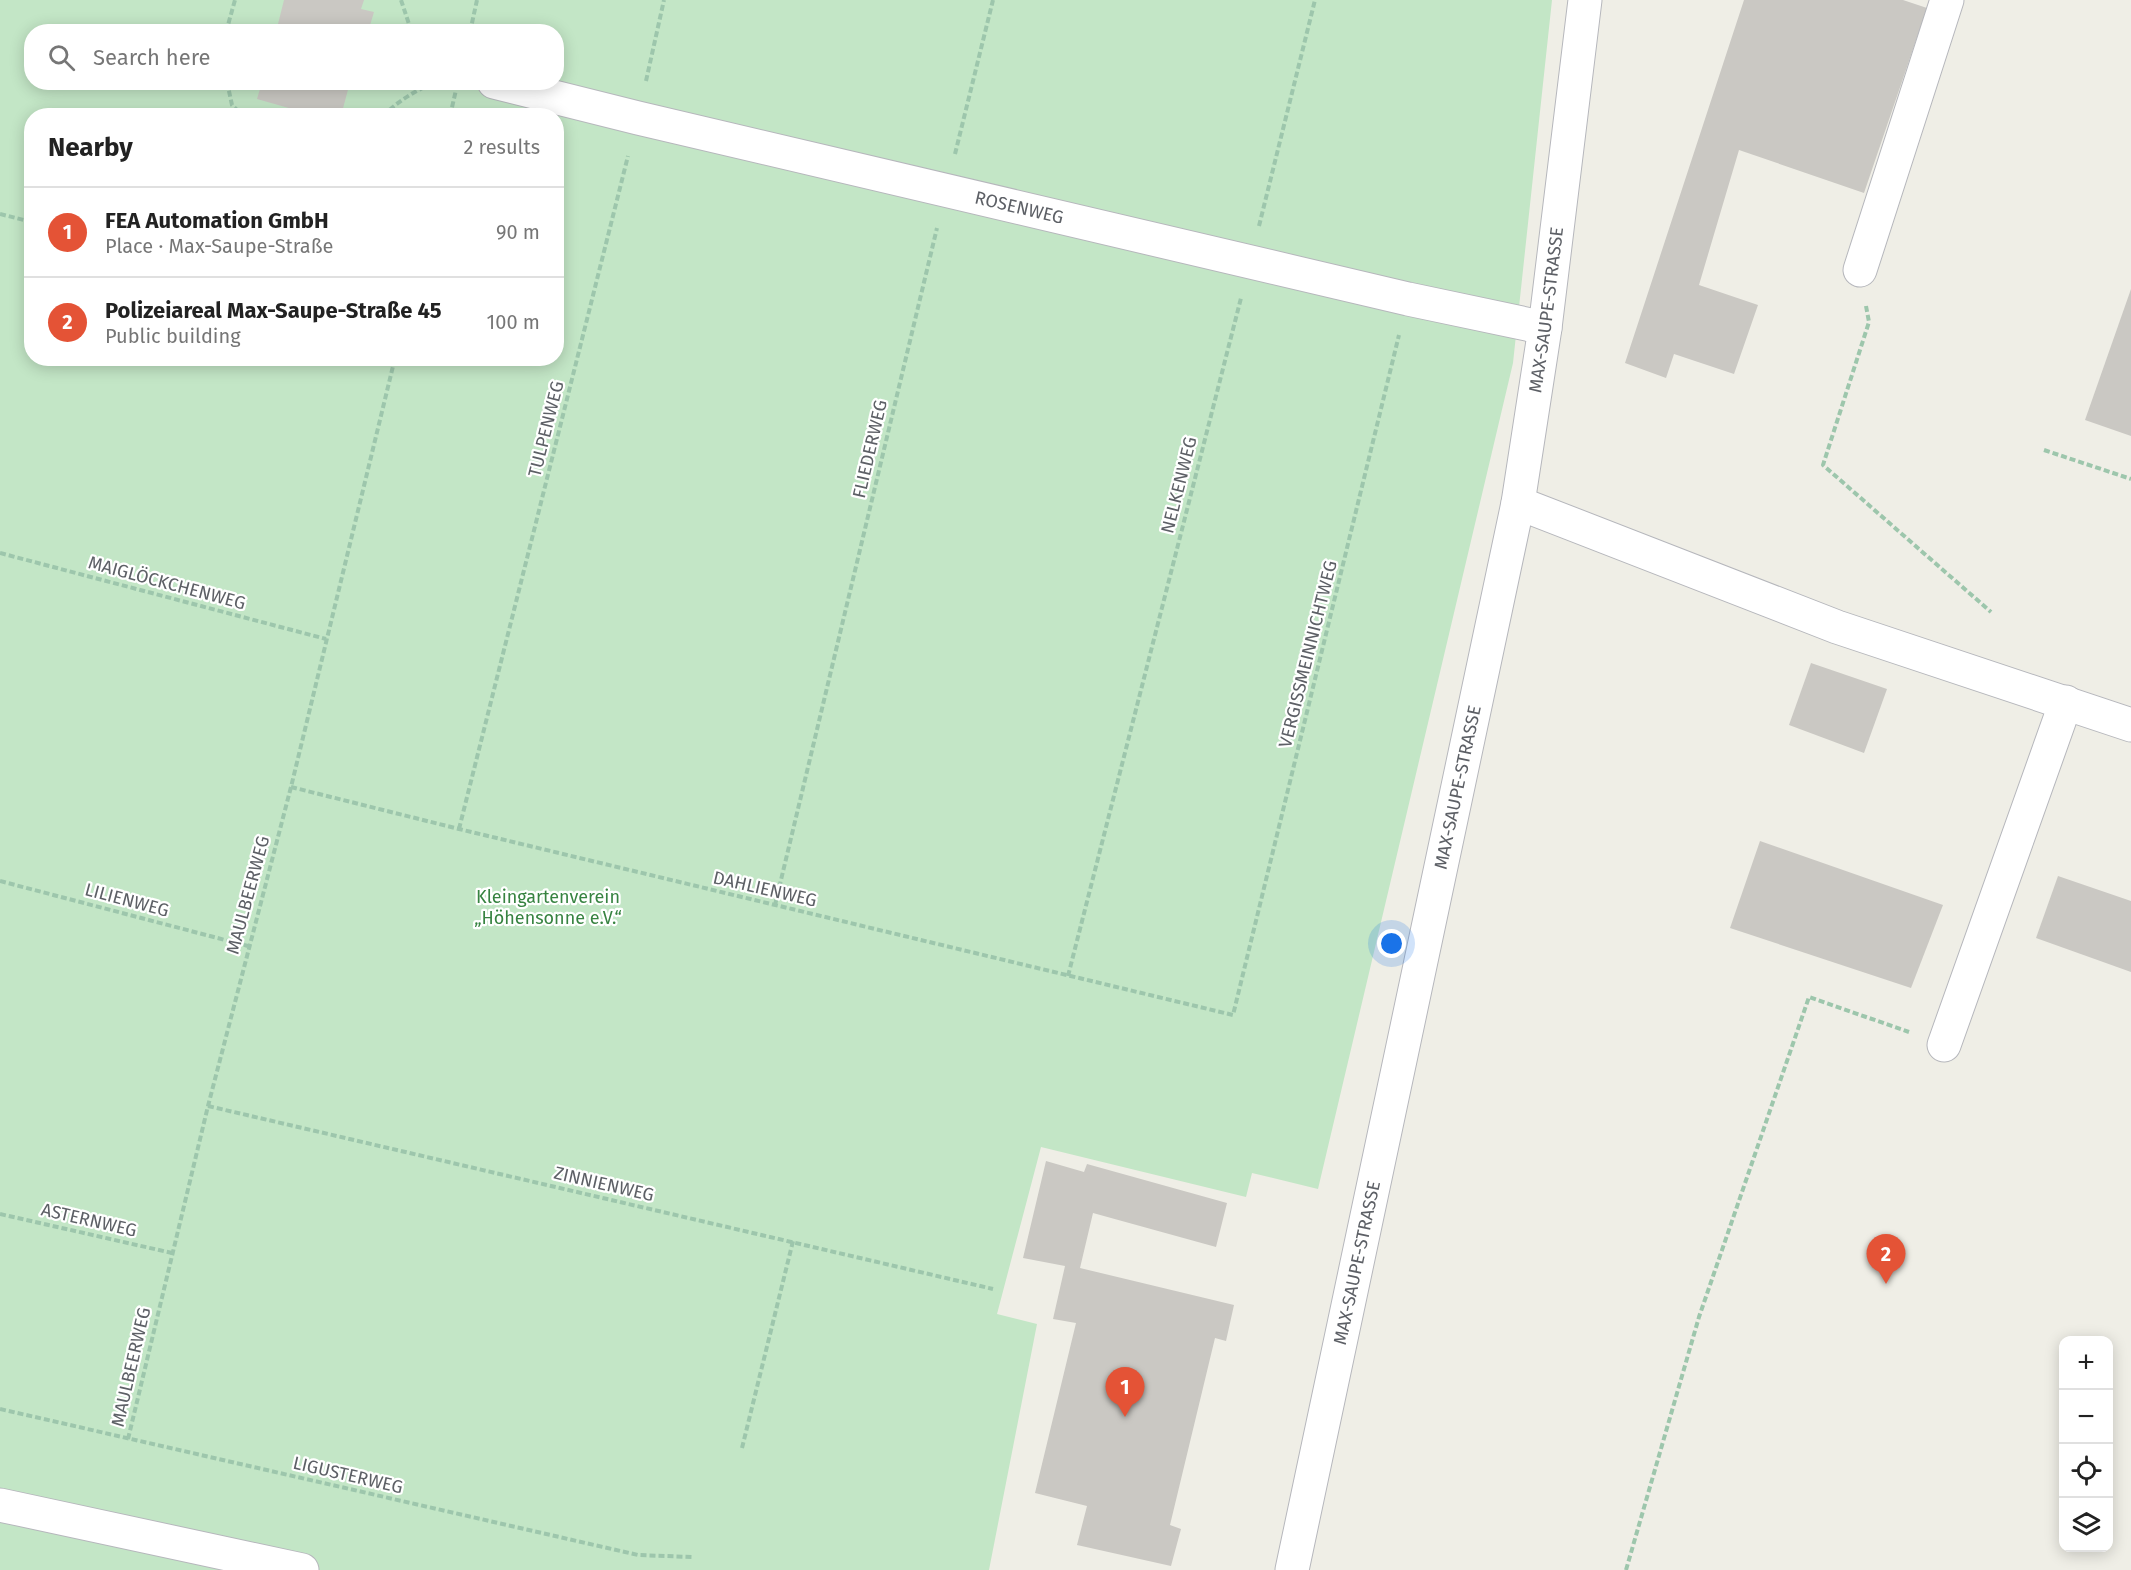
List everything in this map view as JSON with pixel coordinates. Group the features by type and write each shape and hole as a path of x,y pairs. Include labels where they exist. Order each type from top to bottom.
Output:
{"street":[{"name":"MAX-SAUPE-STRASSE","path":"1292,1570 1518,503 1545,328 1585,0"},
{"path":"1860,270 1947,0"},
{"name":"ROSENWEG","path":"526,90 1408,299 1545,328"},
{"path":"1518,503 1837,627 2131,725"},
{"path":"1944,1045 2066,702"},
{"path":"0,1506 302,1570"}],"path":[{"path":"228,24 235,0"},
{"path":"401,0 409,24"},
{"path":"472,24 477,0"},
{"name":"TULPENWEG","path":"459,829 638,118 664,0"},
{"name":"FLIEDERWEG","path":"775,905 993,0"},
{"name":"NELKENWEG","path":"1068,976 1315,0"},
{"path":"229,90 232,105 235,108"},
{"path":"392,108 419,90"},
{"path":"452,108 456,90"},
{"path":"0,214 24,220"},
{"path":"1860,270 1869,322 1823,465 1990,612"},
{"name":"VERGISSMEINNICHTWEG","path":"1233,1015 1408,299"},
{"name":"MAULBEERWEG","path":"128,1439 208,1106 291,787 393,366"},
{"path":"2044,450 2131,479"},
{"name":"MAIGLÖCKCHENWEG","path":"0,553 326,639"},
{"name":"DAHLIENWEG","path":"291,787 1233,1015"},
{"name":"LILIENWEG","path":"0,881 248,946"},
{"path":"1626,1570 1699,1317 1809,998 1944,1045"},
{"name":"ZINNIENWEG","path":"208,1106 993,1289"},
{"name":"ASTERNWEG","path":"0,1214 172,1253"},
{"path":"742,1448 793,1241"},
{"name":"LIGUSTERWEG","path":"0,1409 638,1555 692,1557"}],"green space":[{"name":"Kleingartenverein „Höhensonne e.V.“","path":"0,0 1552,0 1513,363 1318,1189 1252,1173 1246,1197 1041,1147 997,1314 1037,1324 989,1570 0,1570"}],"building":[{"path":"284,0 364,0 361,9 374,12 370,24 278,24"},
{"path":"1744,0 1903,0 1927,8 1864,193 1739,150 1699,285 1758,305 1734,374 1674,354 1666,378 1625,363"},
{"path":"260,90 348,90 343,108 289,108 257,99"},
{"path":"2131,289 2131,436 2085,420"},
{"path":"1811,663 1887,689 1864,753 1789,725"},
{"path":"1760,841 1943,905 1911,988 1730,928"},
{"path":"2058,876 2131,901 2131,972 2036,938"},
{"path":"1046,1161 1084,1172 1087,1164 1227,1203 1216,1247 1093,1213 1080,1268 1234,1305 1226,1341 1215,1338 1170,1525 1181,1529 1171,1566 1077,1545 1087,1506 1035,1493 1076,1323 1053,1319 1065,1266 1023,1258"}],"place":[{"name":"Polizeiareal Max-Saupe-Straße 45","path":"1886,1284"},
{"name":"FEA Automation GmbH","path":"1125,1417"}]}
